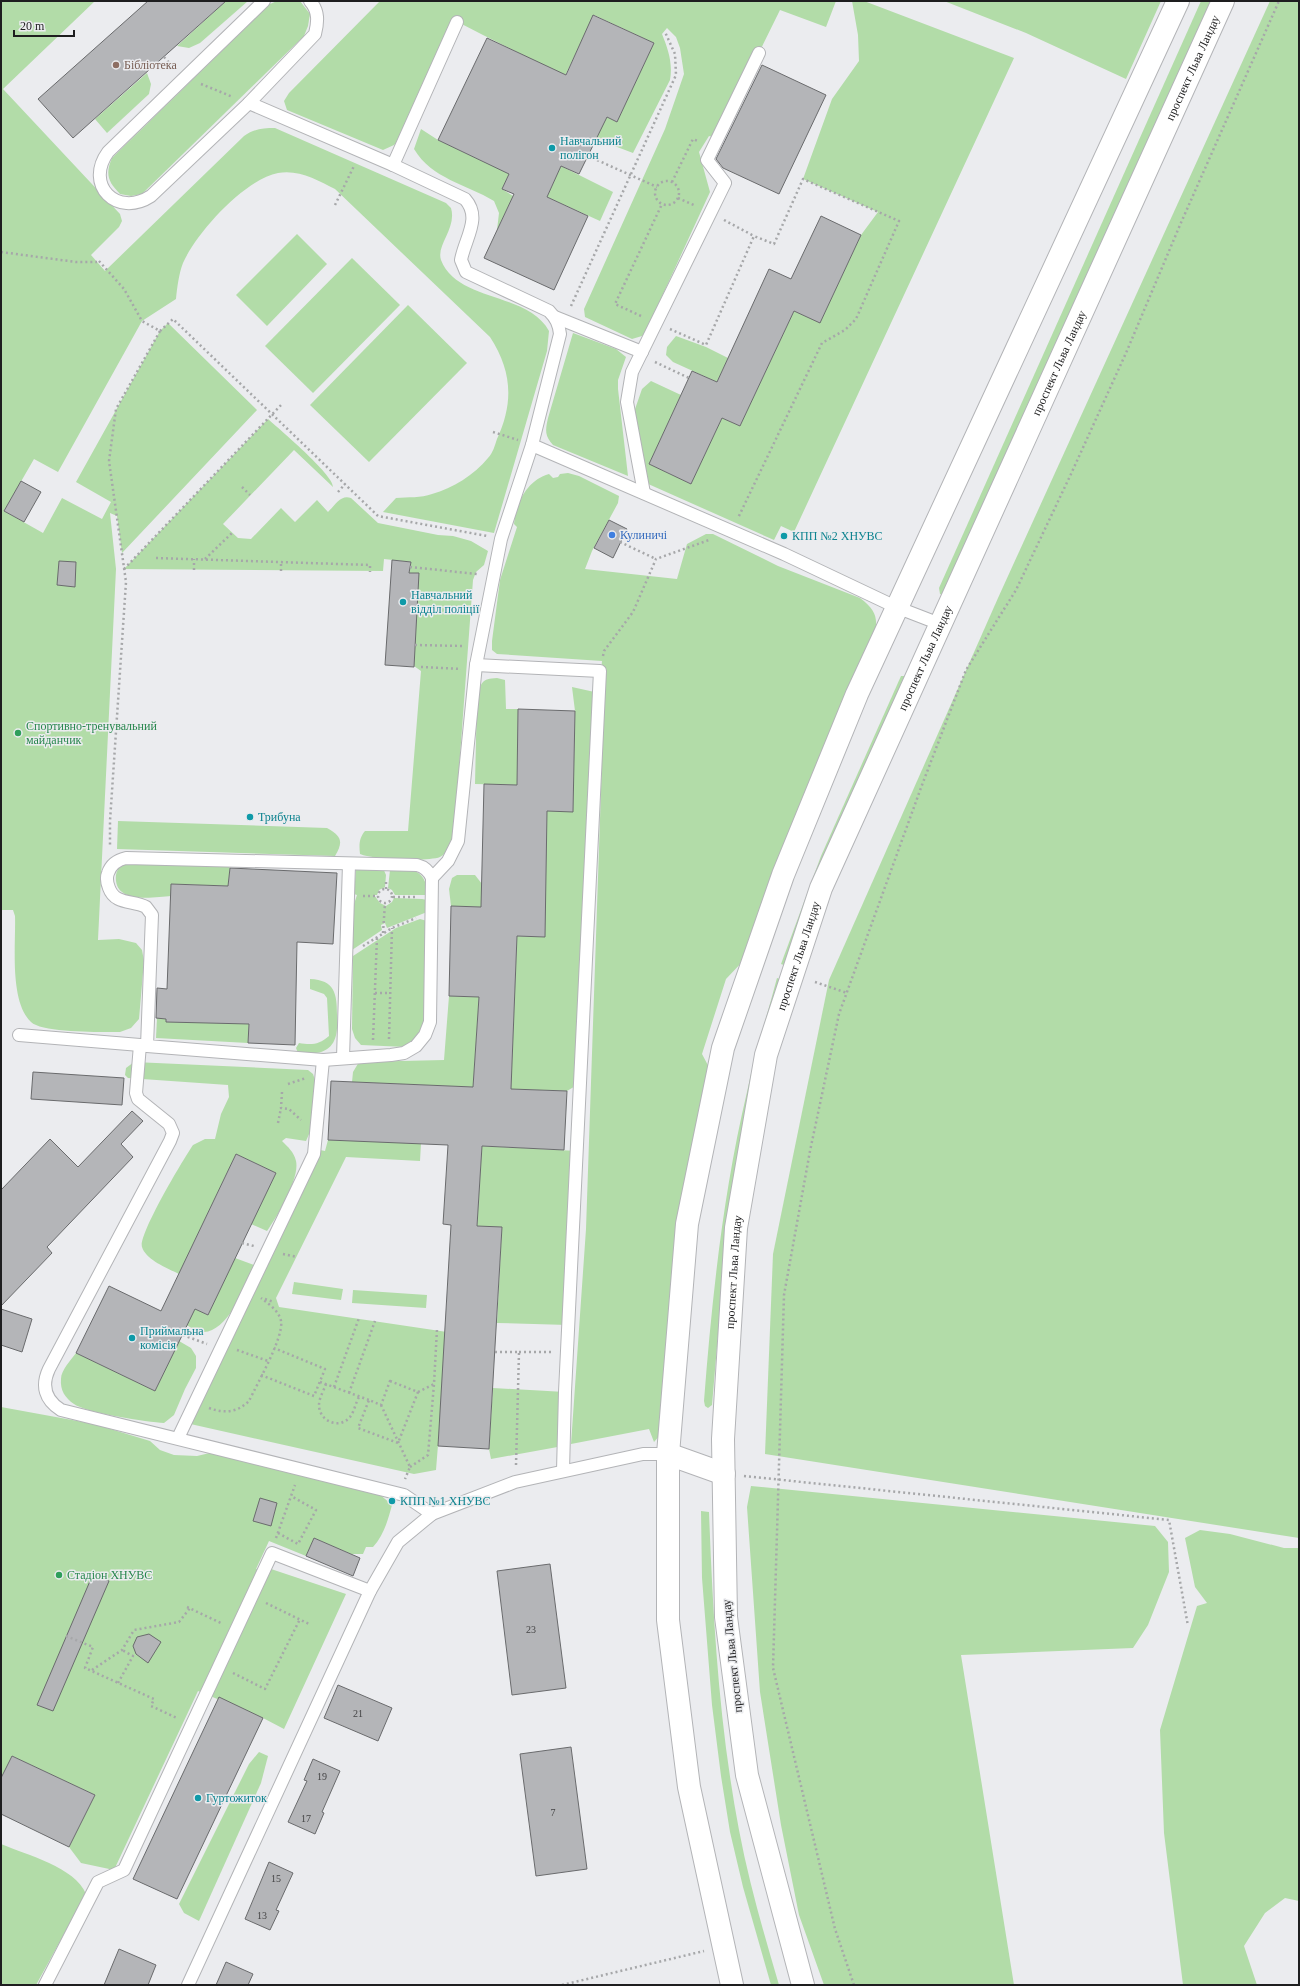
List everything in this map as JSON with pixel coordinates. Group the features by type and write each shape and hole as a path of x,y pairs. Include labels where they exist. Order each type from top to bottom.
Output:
{"main road":[{"path":"732,1985 689,1787 668,1620 668,1454 687,1224 723,1048 783,875 857,694 1178,1"},
{"name":"проспект Льва Ландау","path":"803,1985 747,1775 726,1617 724,1439 736,1228 766,1055 821,888 1223,1"},
{"path":"668,1454 724,1474"}],"lane":[{"path":"264,1 108,152 102,161 99,171 100,181 104,191 112,199 121,203 132,204 142,202 151,196 249,103 315,34 318,24 317,13 310,1"},
{"path":"393,165 457,22"},
{"path":"644,493 627,402 632,372 725,183 707,160 759,53"},
{"path":"249,103 393,165 464,199 470,205 473,213 473,222 460,260 466,272 549,311 560,319 641,354"},
{"path":"432,878 448,861 458,842 476,667 501,539 532,445 560,334 560,319"},
{"path":"532,445 731,531 896,607 940,624"},
{"path":"476,667 600,671 563,1431 563,1471"},
{"path":"19,1035 143,1045 323,1060 404,1053 416,1046 425,1035 430,1022 432,878 426,870 417,865 126,858 116,861 110,869 107,879 111,893 119,900 146,907 152,915 143,1045 136,1093 138,1099 169,1124 172,1133 170,1141 49,1368 44,1384 48,1400 61,1410 404,1495 432,1514"},
{"path":"343,1058 349,864"},
{"path":"178,1438 196,1404 314,1154 323,1060"},
{"path":"188,1985 370,1591 398,1542 432,1514 515,1482 643,1454 668,1454"},
{"path":"45,1985 98,1882 124,1870 272,1553 370,1591"}],"path":[{"path":"854,1985 835,1929 773,1668 780,1480 784,1295 810,1151 839,1014 922,785 966,670 1016,590 1071,474 1126,353 1180,225 1279,1"},
{"path":"560,319 630,175 676,75 675,54 665,32"},
{"path":"672,182 693,139 713,148"},
{"path":"588,156 657,187"},
{"path":"335,205 355,164"},
{"path":"600,671 604,651 633,612 656,560 731,531 822,343 845,330 856,319 899,220 803,179 774,244 754,236 706,345 615,304 662,204"},
{"path":"665,181 672,182 678,188 678,200 671,205 662,204 655,197 657,187 665,181"},
{"path":"1,252 76,262 98,262 124,289 142,321 160,331"},
{"path":"110,869 110,821 126,582 108,460 116,409 160,331 173,319 378,516 501,539"},
{"path":"641,354 689,378"},
{"path":"124,569 282,404"},
{"path":"493,432 532,445"},
{"path":"338,492 345,484"},
{"path":"242,487 250,495"},
{"path":"205,559 232,533"},
{"path":"620,542 656,560"},
{"path":"156,558 370,565 370,572"},
{"path":"194,559 194,570"},
{"path":"281,562 281,571"},
{"path":"410,567 494,576"},
{"path":"415,645 480,647"},
{"path":"422,667 476,667"},
{"path":"388,889 392,892 393,897 390,902 385,903 378,899 378,894 381,890 388,889"},
{"path":"393,897 432,898"},
{"path":"384,933 385,903"},
{"path":"346,957 377,936 392,928 432,912"},
{"path":"388,1055 392,928"},
{"path":"373,1056 377,936"},
{"path":"815,982 846,993"},
{"path":"375,993 390,993"},
{"path":"278,1123 282,1092"},
{"path":"280,1108 289,1109 316,1134"},
{"path":"249,1292 274,1302"},
{"path":"196,1404 216,1411 228,1412 241,1409 249,1400 280,1335 281,1321 275,1310 262,1298"},
{"path":"334,1387 359,1318"},
{"path":"349,1392 375,1321"},
{"path":"399,1494 410,1467 428,1456 437,1329"},
{"path":"183,1335 268,1361"},
{"path":"261,1375 314,1396 325,1369 274,1348"},
{"path":"495,1352 567,1353"},
{"path":"515,1482 519,1352"},
{"path":"380,1405 390,1381 418,1392"},
{"path":"320,1382 380,1405 410,1467"},
{"path":"326,1384 318,1403 322,1416 331,1422 339,1423 350,1416 359,1396"},
{"path":"398,1443 418,1392 434,1384"},
{"path":"369,1400 358,1428 398,1443"},
{"path":"272,1553 301,1469"},
{"path":"724,1474 1169,1520 1188,1626"},
{"path":"278,1533 298,1544 316,1510 291,1496"},
{"path":"252,1596 309,1624"},
{"path":"91,1670 122,1650 134,1630 179,1622 188,1607 236,1630"},
{"path":"219,1666 265,1689 300,1619"},
{"path":"66,1636 94,1647 85,1668 154,1699 151,1706 192,1726"},
{"path":"118,1682 133,1656 122,1650"},
{"path":"562,1985 724,1946"}],"green space":[{"path":"1,1 95,1 3,89 120,214 122,221 119,227 91,255 105,271 244,136 259,129 275,128 446,203 451,208 452,215 449,229 440,254 441,260 449,274 477,291 526,309 539,318 549,331 547,351 494,533 383,512 396,498 419,497 448,488 470,475 490,456 494,449 502,425 508,399 508,387 503,362 490,337 335,189 308,176 285,172 278,173 265,177 251,185 237,196 210,223 199,237 183,263 179,276 176,299 142,321 58,472 34,459 4,511 43,533 62,498 102,519 111,502 76,482 160,331 168,323 257,410 122,553 117,516 110,513 116,569 98,940 119,939 136,943 142,950 144,961 139,1019 131,1028 120,1032 60,1030 37,1026 31,1022 24,1013 19,1001 15,972 15,916 13,910 1,910"},
{"path":"226,1 248,1 200,43 189,48 177,46"},
{"path":"277,1 300,1 310,14 308,26 304,36 142,194 131,196 120,194 110,182 109,178 108,173 112,158 270,4"},
{"path":"380,1 836,1 826,27 780,10 717,138 709,136 699,152 710,192 646,331 642,336 632,339 585,317 584,309 665,129 684,74 680,48 676,37 667,28 662,34 670,62 670,80 633,153 596,139 592,110 617,122 654,43 594,15 564,78 524,55 454,20 400,139 394,145 383,150 287,110 284,101 289,93"},
{"path":"852,1 864,1 1014,58 794,532 781,526 774,540 646,483 634,412 642,389 651,381 681,395 649,464 691,484 722,418 740,426 794,311 820,322 861,235 878,212 803,179 832,99 859,61 858,35"},
{"path":"944,1 1161,1 1126,79 1026,33"},
{"path":"1201,1 1213,1 943,595 940,594 939,588"},
{"path":"1270,1 1299,1 1299,1538 765,1454 773,1254 829,980 998,598"},
{"path":"147,73 151,84 149,94 107,133 95,119"},
{"path":"421,129 438,140 484,162 515,161 502,189 513,196 497,230 499,213 494,201 450,180 430,167 421,159 414,149"},
{"path":"561,166 613,192 600,221 547,197"},
{"path":"297,234 327,264 267,326 236,295"},
{"path":"352,258 400,305 313,393 265,346"},
{"path":"408,305 467,363 369,462 310,405"},
{"path":"573,333 616,349 626,357 618,380 618,389 628,476 553,445 548,439 546,430 548,418"},
{"path":"676,336 706,347 728,358 717,382 673,362 666,355 667,347"},
{"path":"268,419 316,463 331,481 333,487 294,450 223,524 238,538 251,539 281,508 295,522 317,500 328,512 338,501 347,497 351,498 378,523 438,535 453,536 471,541 488,551 484,565 476,572 473,580 454,837 447,851 440,857 434,859 400,859 366,856 360,854 360,842 365,831 408,831 421,671 414,666 418,573 409,573 411,562 384,559 383,571 124,569"},
{"path":"568,473 579,476 619,496 618,503 592,551 585,569 677,579 687,544 706,534 713,534 778,566 860,598 871,608 876,617 876,628 873,642 745,959 726,979 702,1054 711,1071 661,1434 654,1442 649,1429 571,1444 586,1229 604,702 577,1085 567,1091 511,1089 517,936 544,937 547,811 573,811 575,711 572,687 599,693 602,661 497,654 492,650 492,641 500,580 517,527 514,524 520,501 529,487 541,477 549,474 553,478 558,477 560,474"},
{"path":"901,676 904,676 905,680 789,967 781,964 821,856"},
{"path":"497,678 505,680 506,709 518,709 517,785 475,784 477,696 480,687 485,680"},
{"path":"118,821 327,828 338,836 340,839 340,846 335,856 117,849"},
{"path":"125,862 230,866 228,886 172,884 171,896 139,898 124,893 119,888 116,881 118,870"},
{"path":"383,868 386,875 385,887 379,890 377,895 374,895 380,903 386,906 392,902 394,898 422,899 427,900 427,912 387,928 385,923 381,925 382,930 352,950 354,904 357,895 354,894 356,869"},
{"path":"390,870 417,872 424,879 429,895 395,895 392,890 388,888"},
{"path":"457,875 475,875 482,884 481,907 451,906 449,889 452,878"},
{"path":"420,919 427,921 429,932 423,1031 406,1047 361,1045 355,1038 352,1029 353,956 396,928"},
{"path":"777,978 785,981 720,1311 712,1405 708,1408 705,1406 704,1401 707,1362 715,1285 731,1168 750,1077"},
{"path":"310,979 325,982 330,985 333,990 337,1007 337,1028 335,1039 328,1048 316,1053 302,1054 298,1053 296,1048 299,1043 315,1044 329,1036 327,998 324,994 310,989"},
{"path":"449,996 479,997 473,1087 352,1082 353,1072 359,1062 444,1060"},
{"path":"157,1018 249,1024 248,1043 156,1038"},
{"path":"134,1062 308,1070 313,1074 315,1080 313,1125 306,1141 286,1138 282,1141 294,1155 296,1161 295,1177 287,1197 267,1231 251,1224 276,1173 236,1154 179,1274 152,1260 144,1252 142,1247 143,1240 154,1213 193,1145 205,1139 215,1139 221,1114 229,1097 228,1085 128,1078 125,1075 126,1068"},
{"path":"328,1140 421,1143 420,1161 346,1157 276,1298 279,1307 447,1332 436,1470 414,1474 186,1423 315,1149 325,1151"},
{"path":"482,1146 577,1151 568,1325 497,1323 502,1228 477,1226"},
{"path":"235,1258 254,1265 236,1305 221,1324 213,1330 201,1332 168,1315 176,1300 208,1315"},
{"path":"294,1282 343,1289 341,1300 292,1294"},
{"path":"353,1290 427,1295 426,1308 352,1303"},
{"path":"179,1341 191,1348 196,1356 196,1368 174,1415 164,1423 91,1411 74,1404 68,1399 62,1390 61,1376 76,1353 155,1391"},
{"path":"493,1388 565,1392 563,1446 491,1459 489,1449"},
{"path":"1,1407 94,1424 150,1441 160,1450 174,1455 197,1456 214,1452 377,1492 392,1505 383,1532 373,1547 366,1547 363,1554 351,1554 314,1538 306,1556 269,1541 256,1569 265,1567 346,1594 284,1729 263,1718 198,1691 114,1870 81,1863 69,1847 95,1795 12,1756 1,1778"},
{"path":"751,1486 1155,1526 1168,1542 1169,1572 1148,1625 1133,1648 961,1655 1014,1985 824,1985 799,1915 781,1825 760,1692 747,1507"},
{"path":"701,1511 709,1512 718,1672 726,1751 732,1791 747,1869 762,1928 779,1985 771,1985 743,1887 730,1832 712,1705 702,1578"},
{"path":"1200,1530 1230,1534 1284,1548 1299,1548 1299,1901 1285,1898 1265,1913 1244,1946 1257,1985 1183,1985 1164,1833 1160,1730 1197,1606 1207,1603 1195,1587 1185,1538"},
{"path":"259,1752 268,1756 261,1783 199,1921 184,1913 179,1904 249,1764"},
{"path":"1,1844 61,1869 72,1876 86,1894 36,1985 1,1985"}],"building":[{"name":"Бібліотека","path":"148,1 226,1 73,138 38,99"},
{"name":"Навчальний полігон","path":"593,15 654,43 617,122 607,117 579,174 561,166 547,197 588,216 554,290 484,258 514,194 502,189 509,174 438,140 487,38 566,75"},
{"path":"762,65 826,95 779,194 723,168 716,159"},
{"path":"821,216 861,235 820,323 794,311 740,426 722,418 691,484 649,464 692,371 717,382 769,269 791,279"},
{"path":"21,481 41,492 24,522 4,511"},
{"name":"Кулиничі","path":"609,520 627,529 613,558 594,548"},
{"name":"Навчальний відділ поліції","path":"392,560 411,562 409,573 419,573 414,667 385,665"},
{"path":"59,561 76,562 75,587 57,585"},
{"path":"518,709 575,711 573,812 547,811 545,937 517,936 511,1089 567,1091 564,1150 482,1146 477,1226 502,1227 489,1449 438,1446 451,1225 443,1224 448,1145 328,1140 331,1081 473,1087 479,997 449,996 451,906 481,907 484,784 517,785"},
{"path":"230,868 337,873 333,944 297,942 295,1045 248,1043 249,1024 166,1022 166,1019 156,1018 157,988 167,989 171,884 228,886"},
{"path":"33,1072 124,1078 122,1105 31,1099"},
{"path":"132,1111 143,1121 121,1144 133,1157 47,1247 52,1253 1,1306 1,1190 50,1139 78,1167"},
{"path":"236,1154 276,1173 208,1315 195,1309 155,1391 76,1353 109,1286 161,1311"},
{"path":"1,1309 32,1319 22,1352 1,1345"},
{"path":"260,1498 277,1503 271,1526 253,1521"},
{"path":"314,1538 360,1558 353,1576 306,1556"},
{"path":"550,1564 566,1688 512,1695 497,1571"},
{"path":"93,1574 109,1581 53,1711 37,1705"},
{"path":"149,1634 161,1642 148,1663 136,1654 133,1646 137,1637"},
{"path":"338,1685 392,1708 378,1741 324,1718"},
{"name":"Гуртожиток","path":"219,1697 263,1718 177,1899 133,1879"},
{"path":"571,1747 587,1869 536,1876 520,1754"},
{"path":"12,1756 95,1795 69,1847 1,1814 1,1778"},
{"path":"313,1759 340,1771 322,1812 324,1813 315,1834 288,1822 307,1781 304,1780"},
{"path":"269,1862 293,1873 276,1910 279,1911 270,1930 245,1919"},
{"path":"119,1949 156,1965 148,1985 104,1985"},
{"path":"226,1962 253,1974 248,1985 216,1985"}],"place":[{"name":"Бібліотека","path":"116,65"},
{"name":"Навчальний полігон","path":"552,148"},
{"name":"Кулиничі","path":"612,535"},
{"name":"КПП №2 ХНУВС","path":"784,536"},
{"name":"Навчальний відділ поліції","path":"403,602"},
{"name":"Спортивно-тренувальний майданчик","path":"18,733"},
{"name":"Трибуна","path":"250,817"},
{"name":"Приймальна комісія","path":"132,1338"},
{"name":"КПП №1 ХНУВС","path":"392,1501"},
{"name":"Стадіон ХНУВС","path":"59,1575"},
{"name":"Гуртожиток","path":"198,1798"}]}
